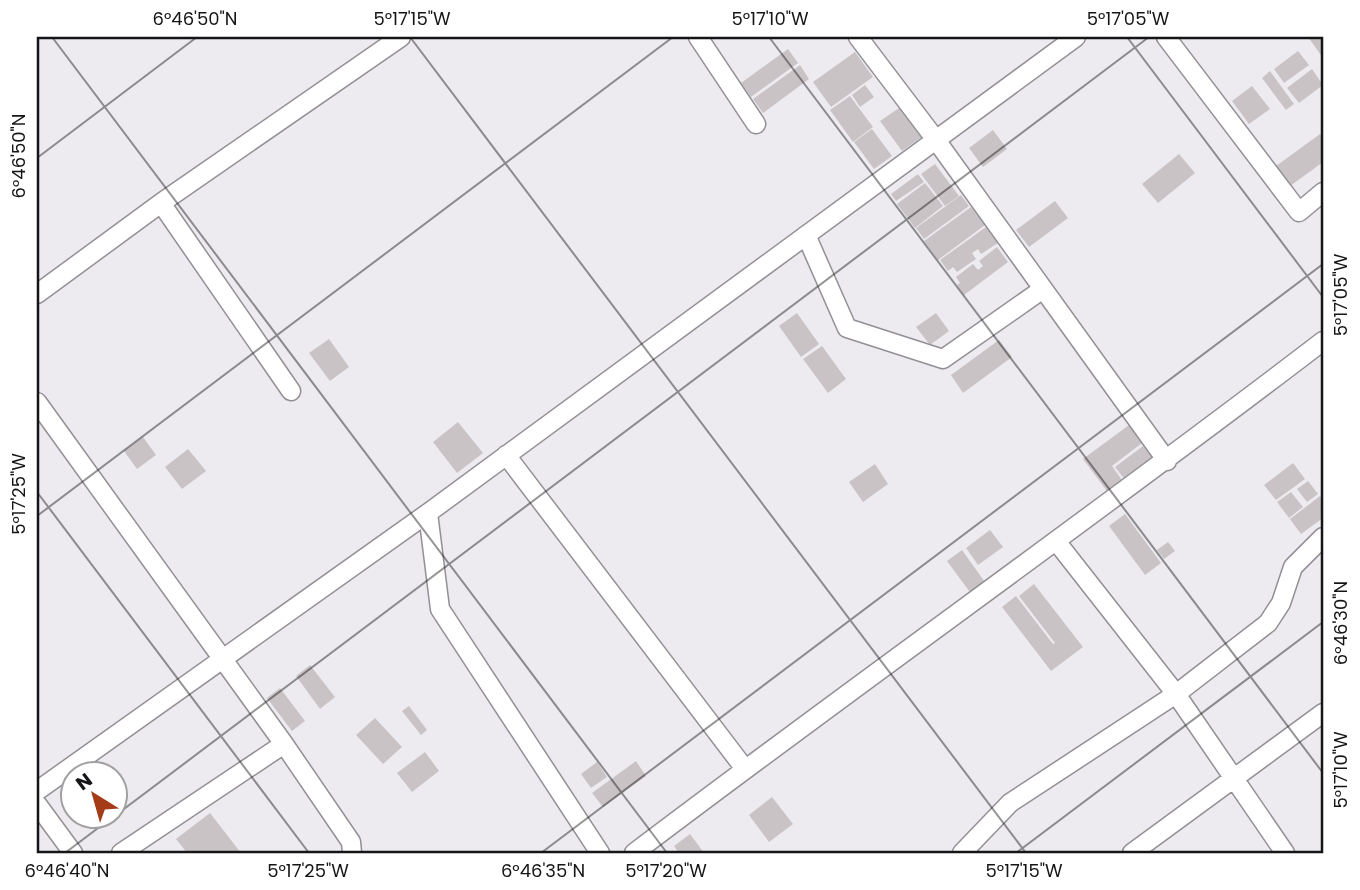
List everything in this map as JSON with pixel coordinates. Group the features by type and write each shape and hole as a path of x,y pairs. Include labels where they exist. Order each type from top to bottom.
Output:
{"street":[{"path":"37,295 161,203 401,37"},
{"path":"698,37 756,124"},
{"path":"859,37 1167,461"},
{"path":"37,791 428,513 1076,37"},
{"path":"1166,37 1298,212 1323,192"},
{"path":"161,203 291,391"},
{"path":"806,235 847,328 943,359 1043,289"},
{"path":"634,853 1167,461 1323,341"},
{"path":"37,402 284,744 351,842 352,853"},
{"path":"506,454 745,769"},
{"path":"428,513 440,609 600,853"},
{"path":"962,853 1010,803 1176,694 1269,623 1281,603 1293,567 1323,537"},
{"path":"1056,541 1176,694 1285,853"},
{"path":"1132,853 1323,713"},
{"path":"121,853 284,744"},
{"path":"37,804 73,853"}],"building":[{"path":"1308,37 1323,37 1323,58"},
{"path":"788,49 798,63 751,97 741,83"},
{"path":"1298,51 1309,65 1284,83 1274,69"},
{"path":"855,52 873,77 831,107 813,82"},
{"path":"800,65 809,79 763,113 753,99"},
{"path":"1312,69 1323,85 1299,103 1287,88"},
{"path":"1270,71 1294,104 1286,110 1262,78"},
{"path":"865,85 874,97 860,107 852,95"},
{"path":"1252,86 1270,109 1249,124 1232,101"},
{"path":"850,96 873,127 853,142 830,110"},
{"path":"902,106 923,136 902,151 880,121"},
{"path":"872,129 892,156 874,169 854,142"},
{"path":"993,130 1007,149 983,167 969,148"},
{"path":"1320,134 1323,138 1323,162 1286,189 1272,169"},
{"path":"1179,154 1195,173 1158,203 1142,184"},
{"path":"935,164 959,196 945,206 921,174"},
{"path":"918,174 924,182 896,201 891,194"},
{"path":"925,183 943,206 915,228 897,204"},
{"path":"961,195 969,206 924,239 916,228"},
{"path":"1055,201 1068,218 1029,247 1016,230"},
{"path":"971,207 985,225 938,260 924,241"},
{"path":"986,227 998,243 981,254 978,249 972,253 976,259 957,272 953,267 948,271 940,260"},
{"path":"997,247 1008,262 964,295 957,285 960,283 956,277 973,264 978,270 983,266 979,261"},
{"path":"797,313 819,344 801,357 779,326"},
{"path":"936,313 949,331 930,345 916,327"},
{"path":"329,339 349,367 330,381 309,353"},
{"path":"999,340 1012,357 963,393 951,375"},
{"path":"822,346 846,379 828,393 803,359"},
{"path":"458,422 483,453 457,473 433,442"},
{"path":"1129,425 1142,443 1112,466 1122,480 1107,491 1083,459"},
{"path":"143,437 156,455 137,469 124,451"},
{"path":"1143,446 1153,459 1125,480 1115,467"},
{"path":"188,449 206,471 182,489 165,467"},
{"path":"1293,463 1305,479 1276,500 1264,485"},
{"path":"875,464 888,484 863,502 849,482"},
{"path":"1308,481 1318,494 1307,502 1297,489"},
{"path":"1291,492 1303,507 1289,518 1277,502"},
{"path":"1320,496 1323,500 1323,518 1301,534 1290,519"},
{"path":"1125,514 1161,563 1145,575 1109,526"},
{"path":"990,530 1003,547 978,565 966,548"},
{"path":"1168,542 1175,551 1164,559 1157,550"},
{"path":"962,550 987,585 972,595 947,561"},
{"path":"1034,584 1083,647 1051,671 1002,607 1016,596 1053,644 1055,643 1019,596"},
{"path":"310,665 335,697 320,709 296,676"},
{"path":"280,688 305,721 292,731 267,698"},
{"path":"409,706 427,730 421,735 402,711"},
{"path":"375,718 402,747 383,764 356,735"},
{"path":"425,752 439,771 412,792 397,773"},
{"path":"636,761 646,776 603,807 592,793"},
{"path":"597,762 607,777 591,788 581,774"},
{"path":"772,797 793,824 769,842 749,815"},
{"path":"210,813 241,853 187,853 176,839"},
{"path":"690,834 704,853 679,853 674,846"}]}
